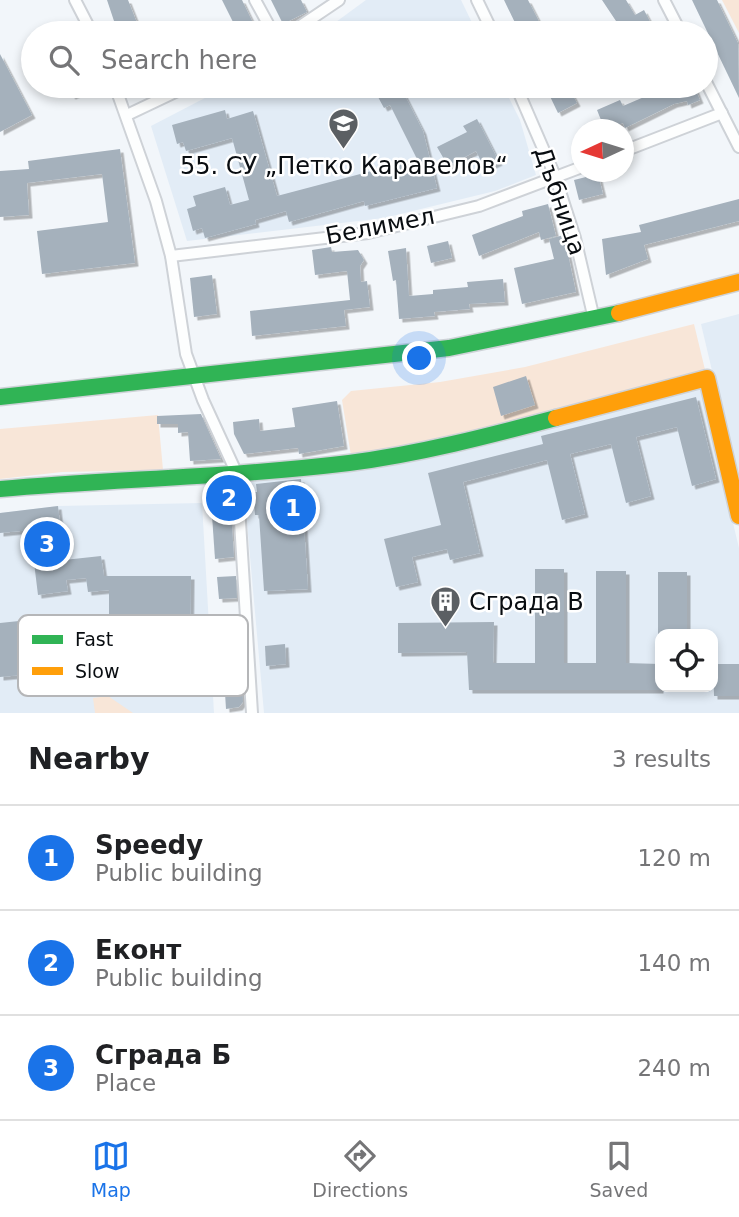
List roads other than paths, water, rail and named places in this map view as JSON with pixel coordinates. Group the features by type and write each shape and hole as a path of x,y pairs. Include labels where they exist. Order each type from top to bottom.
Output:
{"street":[{"path":"75,0 86,21"},
{"path":"255,0 266,21"},
{"path":"308,21 339,0"},
{"path":"477,0 487,21"},
{"path":"664,0 675,21"},
{"path":"120,98 171,256 186,354 237,474 246,615"},
{"path":"127,115 163,98"},
{"name":"Дъбница","path":"521,98 555,176 575,238 594,319"},
{"path":"714,98 739,147"},
{"path":"634,147 722,113"},
{"name":"Белимел","path":"171,256 368,233 479,206 571,171"},
{"path":"0,397 449,348 594,319 739,282"},
{"path":"0,489 78,480 277,472 404,454 707,378 739,516"},
{"path":"248,638 253,713"}],"place":[{"name":"55. СУ „Петко Каравелов“","path":"344,151"},
{"name":"Еконт","path":"229,498"},
{"name":"Speedy","path":"293,508"},
{"name":"Сграда Б","path":"47,544"},
{"name":"Сграда В","path":"446,629"}]}
